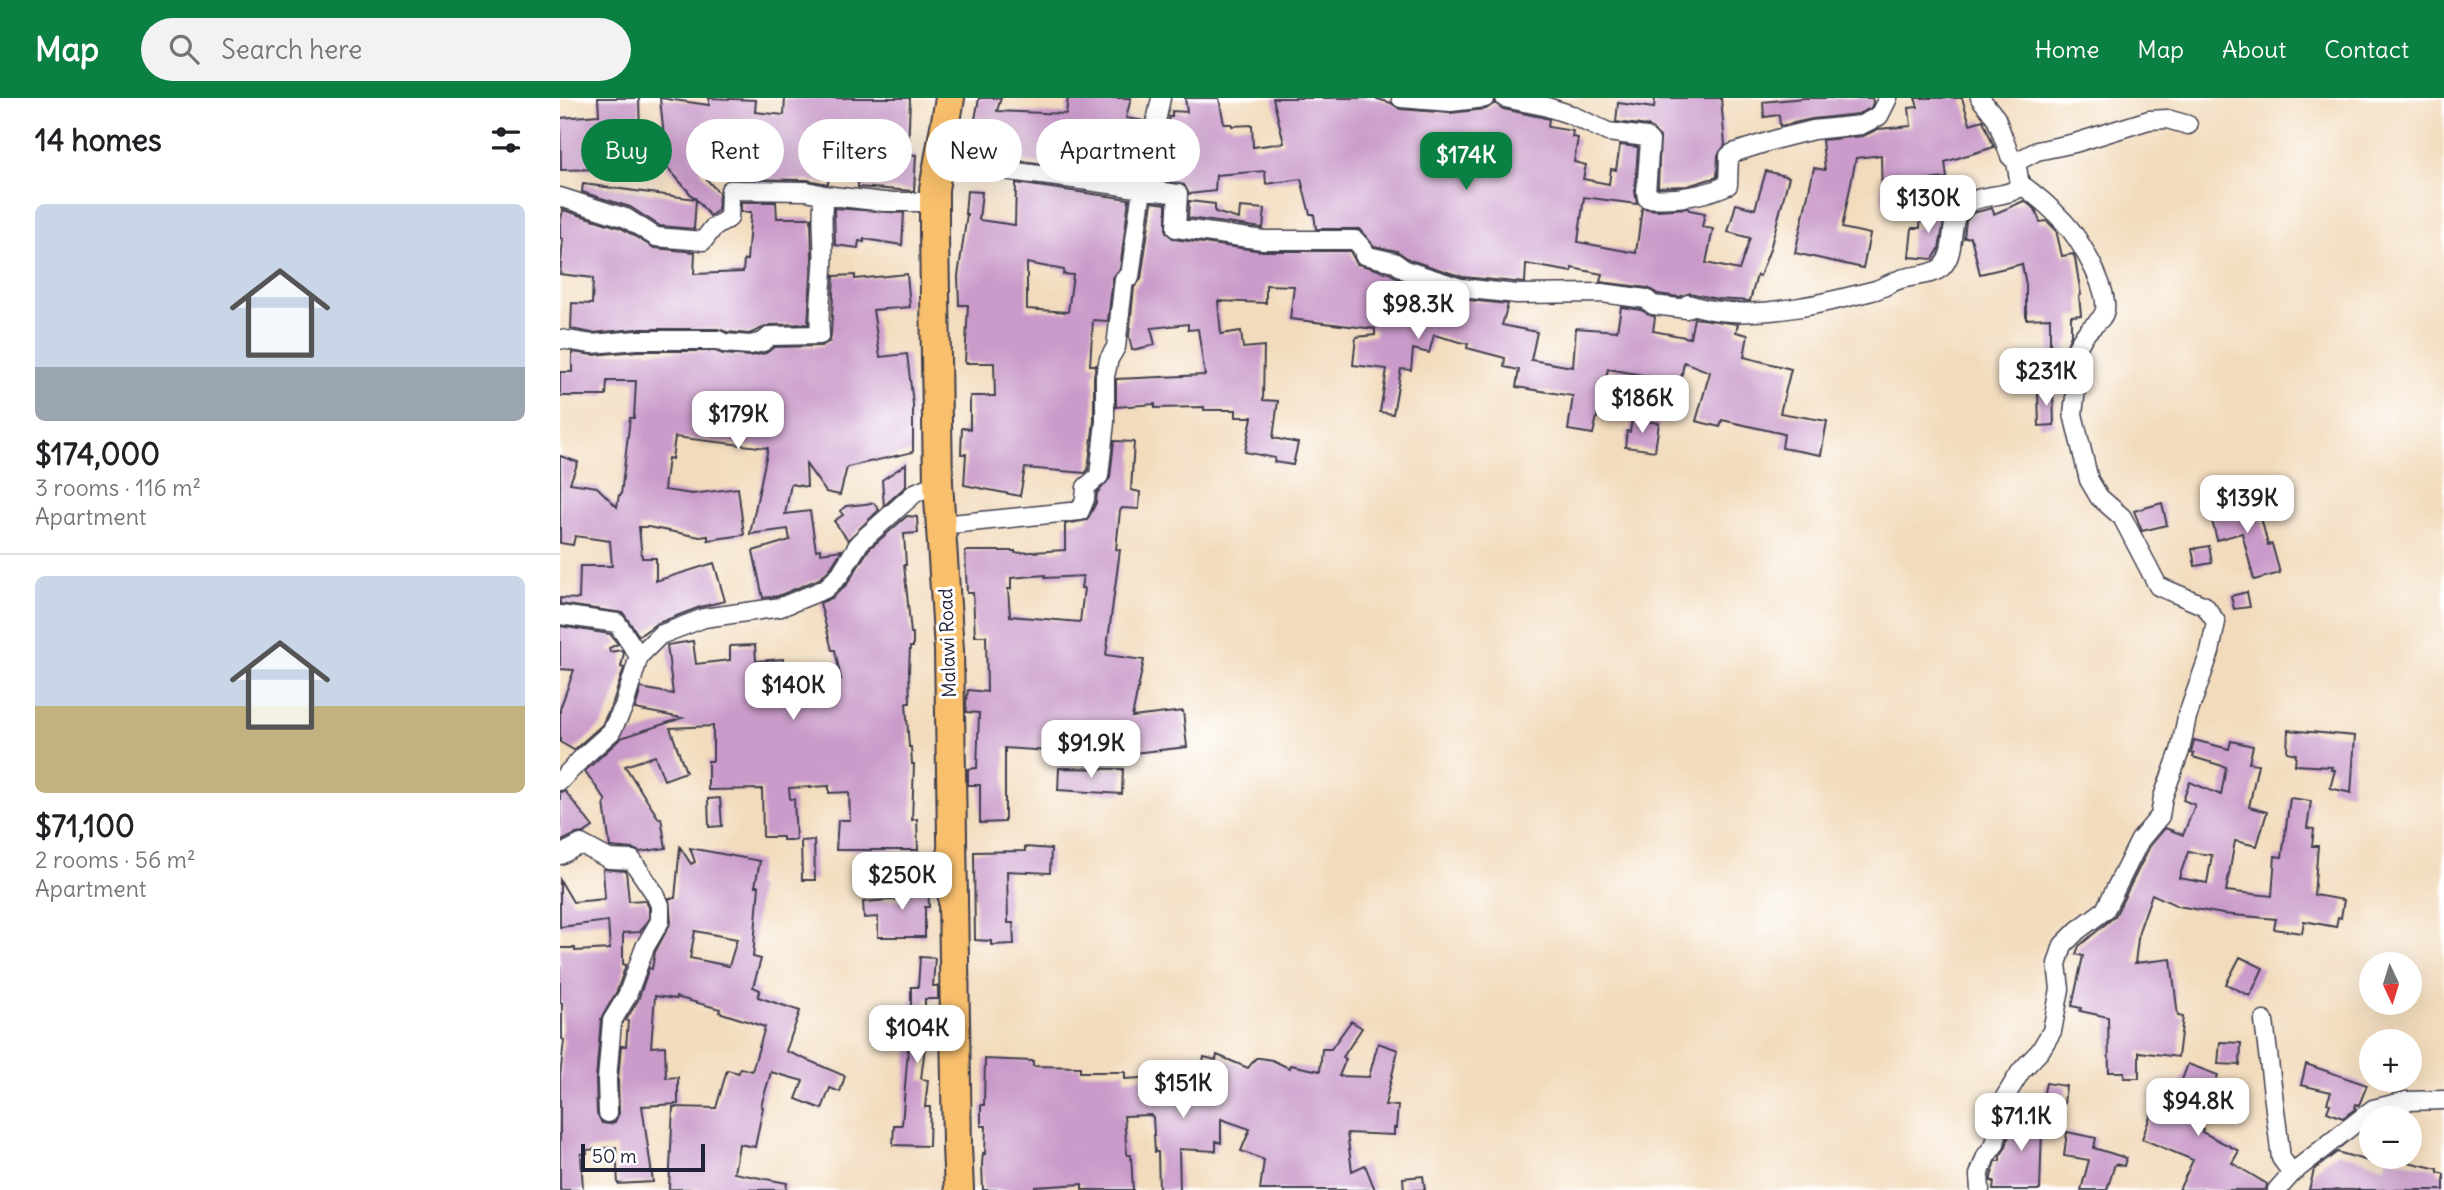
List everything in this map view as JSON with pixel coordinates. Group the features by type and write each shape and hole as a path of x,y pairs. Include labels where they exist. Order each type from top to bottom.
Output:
{"main road":[{"name":"Malawi Road","path":"946,119 950,98"},
{"name":"Malawi Road","path":"936,182 934,202 938,483 949,650 956,1132 960,1190"}],"street":[{"path":"941,525 1080,511 1086,487 1099,476 1105,422 1105,376 1116,347 1124,279 1130,277 1142,189 1161,98"},
{"path":"1401,98 1451,102 1485,98"},
{"path":"1505,98 1556,110 1608,132 1646,137 1650,141 1647,198 1682,199 1710,193 1728,185 1729,156 1733,153 1813,130 1861,125 1879,116 1888,98"},
{"path":"1022,173 1178,194 1176,228 1240,239 1355,240 1364,250 1364,255 1394,262 1405,270 1461,288 1517,294 1602,293 1646,299 1653,305 1687,309 1688,304 1718,311 1800,308 1875,291 1898,279 1936,271 1948,257 1955,218 1959,211 1967,203 2008,195 2017,189 2019,183 2016,162 2010,156 1996,118 1980,98"},
{"path":"2016,162 2037,151 2149,120 2167,119 2188,125"},
{"path":"1980,1190 1979,1175 1986,1156 1995,1144 2005,1097 2052,1031 2060,989 2057,964 2063,945 2105,910 2140,839 2160,816 2163,797 2180,751 2187,717 2210,652 2216,622 2205,606 2158,586 2122,517 2099,497 2089,480 2073,414 2079,364 2076,349 2105,311 2102,289 2065,223 2033,192 2019,183"},
{"path":"560,197 626,218 656,237 704,241 713,228 729,218 730,190 807,191 884,202 934,202"},
{"path":"560,339 592,344 637,340 718,340 724,344 750,345 763,342 770,336 820,335 818,308 824,232 820,215 824,195"},
{"path":"560,781 611,732 624,706 639,656 660,635 704,618 781,607 825,589 839,576 860,542 915,493 938,483"},
{"path":"560,615 617,623 639,656"},
{"path":"560,855 581,844 609,859 632,860 649,883 660,905 660,921 656,931 645,947 627,996 612,1021 607,1080 608,1113"},
{"path":"2264,1021 2281,1158 2292,1173"},
{"path":"2277,1190 2292,1173 2373,1109 2406,1101 2444,1100"}],"building":[{"path":"598,98 639,98 640,119 581,119 581,170 561,170 560,118 599,115"},
{"path":"660,98 709,105 709,98 756,100 755,112 784,115 785,98 910,98 909,119 798,119 798,180 784,180 784,119 686,119 686,182 709,182 719,193 718,210 710,216 696,199 694,229 660,226 630,207 582,192 583,184 695,199 672,173 672,119 662,119"},
{"path":"979,98 1001,98 997,111 1066,114 1068,98 1131,98 1126,118 1132,119 1036,119 1036,163 1022,161 1022,119 975,119"},
{"path":"1185,98 1219,98 1224,124 1252,125 1253,147 1284,143 1273,98 1374,98 1400,109 1450,113 1486,109 1495,103 1503,109 1549,119 1548,127 1573,131 1572,137 1578,138 1574,162 1586,165 1583,179 1609,184 1611,169 1616,170 1620,145 1638,147 1635,191 1637,204 1584,197 1578,242 1636,253 1642,208 1689,208 1705,213 1702,227 1713,229 1706,263 1739,270 1750,238 1728,232 1736,204 1755,209 1766,171 1789,177 1770,249 1760,276 1757,275 1750,301 1717,299 1690,293 1679,297 1658,294 1648,288 1600,282 1602,274 1526,264 1525,283 1463,277 1410,260 1397,251 1374,246 1359,229 1316,229 1314,214 1310,214 1301,179 1266,184 1265,171 1216,175 1215,191 1189,194 1184,185 1170,182 1200,182 1200,119 1169,119 1172,117 1172,111 1187,112"},
{"path":"1655,98 1721,98 1725,145 1718,155 1717,177 1687,186 1658,187 1660,137 1648,126 1616,122 1618,103 1654,108"},
{"path":"1804,98 1872,98 1873,102 1871,108 1858,114 1780,126 1779,115 1764,117 1763,102"},
{"path":"1915,98 1962,98 1970,124 1983,120 1994,147 1945,162 1947,178 1906,182 1906,201 1882,201 1881,155 1856,158 1842,228 1870,234 1863,268 1795,253 1814,168 1825,170 1822,140 1863,136 1878,129 1911,126 1909,108 1918,107"},
{"path":"912,154 916,155 914,191 858,187 858,182 912,182"},
{"path":"1016,183 1129,199 1120,269 1113,278 1108,321 1093,320 1090,365 1096,365 1094,421 1088,470 1085,473 1025,468 1020,496 964,485 966,454 961,454 962,428 970,429 970,396 995,396 994,363 965,363 968,305 959,305 958,276 967,214 967,191 982,192 979,220 1015,225","holes":["1027,263 1064,270 1063,274 1073,275 1068,312 1027,309"]},
{"path":"1189,201 1215,204 1215,212 1239,219 1240,207 1265,209 1263,228 1188,218"},
{"path":"2024,201 2035,209 2040,222 2047,221 2056,230 2062,256 2073,254 2075,258 2081,315 2071,316 2071,335 2065,350 2065,387 2043,387 2042,360 2050,360 2050,318 2026,319 2026,285 2022,264 1980,274 1972,241 1970,237 1964,238 1966,221 1973,213 1992,208 1994,214"},
{"path":"741,202 776,202 777,218 811,218 812,258 808,324 770,325 749,334 718,329 637,329 592,333 571,329 572,303 592,304 593,278 560,274 563,239 560,238 560,224 563,210 621,228 654,248 695,252 694,274 743,272 744,260 747,260 751,212 741,212"},
{"path":"1152,202 1166,204 1166,232 1174,239 1263,251 1350,251 1357,264 1389,273 1402,281 1458,299 1508,304 1502,325 1537,332 1531,360 1573,367 1576,328 1617,331 1621,307 1641,310 1655,317 1653,331 1690,338 1694,318 1738,324 1736,332 1748,335 1744,357 1791,369 1780,413 1827,421 1821,455 1782,448 1784,434 1722,420 1720,427 1696,421 1710,372 1684,362 1680,385 1608,369 1593,434 1568,430 1573,396 1516,387 1519,370 1504,367 1505,358 1467,348 1468,344 1434,335 1429,353 1413,349 1411,370 1401,369 1393,414 1380,412 1387,369 1353,365 1356,337 1375,335 1375,329 1290,319 1294,286 1266,285 1266,303 1218,301 1221,334 1241,331 1243,348 1264,346 1263,400 1278,401 1273,438 1298,443 1293,465 1245,452 1252,417 1236,417 1236,410 1204,410 1204,407 1155,408 1155,404 1116,407 1116,379 1205,375 1198,329 1188,330 1188,324 1151,328 1155,345 1132,350 1129,336 1134,287 1141,279"},
{"path":"834,208 904,213 902,245 864,239 864,242 859,241 858,248 835,245"},
{"path":"1921,210 1946,211 1939,249 1933,259 1909,257 1912,228 1920,228"},
{"path":"907,274 910,307 873,310 880,357 907,354 913,404 913,452 847,467 840,495 826,492 806,464 807,487 791,484 785,514 810,511 816,550 820,549 821,553 842,550 830,569 819,579 778,596 763,598 753,551 790,540 788,529 750,534 768,448 675,437 672,459 668,458 664,490 692,494 738,488 744,535 708,540 708,536 639,527 642,558 656,558 656,581 714,563 725,601 700,607 656,624 639,636 623,613 560,604 560,598 579,599 580,566 612,566 610,541 575,536 573,545 560,543 560,456 578,462 570,483 597,487 617,507 621,495 630,418 634,418 636,381 607,381 606,396 560,396 560,372 572,372 572,352 593,355 638,351 715,351 750,356 766,353 774,347 821,346 830,341 834,276 855,275 855,279"},
{"path":"2053,391 2054,425 2039,426 2038,392"},
{"path":"1632,419 1659,423 1655,451 1625,447"},
{"path":"1114,441 1134,442 1131,490 1140,492 1139,509 1122,508 1120,511 1116,549 1120,550 1106,655 1144,660 1132,717 1183,711 1187,747 1124,754 1051,739 1050,751 1005,748 1005,822 980,823 980,785 968,785 968,769 977,768 979,713 967,712 966,703 968,690 987,692 986,636 975,636 973,593 967,593 965,551 1015,553 1065,550 1065,524 1087,520 1096,503 1097,493 1110,478","holes":["1045,575 1045,578 1083,576 1080,622 1010,616 1008,589 1011,589 1011,578"]},
{"path":"906,464 906,486 884,506 882,480"},
{"path":"2256,498 2268,545 2272,544 2280,573 2254,580 2242,533 2217,540 2209,509"},
{"path":"874,503 879,510 848,540 834,521 843,515 840,511 846,506"},
{"path":"2162,503 2167,525 2142,531 2134,511"},
{"path":"907,516 917,517 918,533 904,534 904,565 913,633 909,670 910,703 906,703 909,747 914,764 912,820 917,819 918,850 836,850 838,820 850,820 849,792 829,793 829,786 789,788 790,799 794,799 796,840 763,837 762,789 708,790 708,761 713,761 713,726 670,728 686,772 664,780 655,756 625,766 659,819 661,818 666,848 640,852 610,847 604,803 606,801 585,771 621,738 682,718 635,709 641,688 673,694 667,645 693,641 696,664 730,660 730,646 755,645 756,661 783,659 786,693 817,688 817,680 841,679 820,603 832,598 847,584 869,549"},
{"path":"2209,546 2212,563 2195,566 2192,549"},
{"path":"2247,592 2250,607 2234,609 2231,596"},
{"path":"560,626 610,634 618,644 609,648 610,652 621,650 624,653 621,667 624,668 602,725 574,750 560,742 560,709 574,670 560,669"},
{"path":"2288,730 2355,736 2351,793 2330,788 2335,770 2331,770 2332,767 2295,765 2296,754 2287,752"},
{"path":"2194,740 2229,749 2231,741 2253,746 2249,763 2258,764 2249,807 2267,812 2257,846 2235,841 2226,891 2272,896 2275,856 2282,857 2290,798 2311,801 2307,828 2314,829 2312,846 2318,846 2314,895 2344,900 2341,918 2338,917 2336,927 2304,921 2302,933 2274,929 2276,919 2178,906 2152,894 2139,931 2135,963 2171,959 2178,1016 2183,1017 2178,1057 2139,1052 2139,1078 2124,1078 2124,1072 2109,1072 2108,1017 2080,1011 2081,1008 2072,1006 2083,956 2076,954 2079,946 2115,916 2150,846 2165,828 2183,835 2195,805 2183,800 2190,782 2221,795 2226,767 2193,757 2194,754 2191,753","holes":["2188,852 2212,855 2207,883 2179,878"]},
{"path":"1059,768 1123,769 1122,794 1058,790"},
{"path":"565,791 593,827 560,842 560,792"},
{"path":"720,798 722,826 709,827 708,799"},
{"path":"814,840 815,880 802,880 801,841"},
{"path":"680,847 691,864 695,862 690,848 760,861 755,886 759,886 753,957 761,959 753,987 760,990 758,997 800,1011 786,1051 845,1076 840,1092 830,1088 822,1109 796,1099 803,1081 771,1072 761,1106 763,1107 755,1147 739,1144 734,1173 787,1183 786,1190 669,1189 673,1107 716,1108 727,1070 739,1073 740,1068 752,1071 765,1027 719,1012 720,1009 676,997 655,996 651,1047 665,1046 666,1078 678,1077 678,1104 642,1106 653,1182 618,1184 616,1147 586,1150 587,1153 581,1154 583,1190 560,1190 560,1077 564,1040 560,1003 560,948 575,948 575,951 610,949 608,921 560,927 560,880 573,902 605,899 603,869 626,871 629,901 645,900 649,907 649,918 640,932 623,933 623,964 626,965 617,991 601,1019 596,1079 597,1113 602,1123 615,1122 619,1113 618,1080 621,1046 626,1046 626,1020 638,1000 649,968 652,969 655,952 671,922 669,898 675,898","holes":["695,931 737,939 729,966 690,958"]},
{"path":"1025,847 1051,849 1050,873 1007,871 1008,923 1013,923 1014,944 991,945 991,941 975,940 974,852 1025,851"},
{"path":"928,880 929,907 925,907 925,937 878,937 878,917 864,918 863,902 902,899 902,881"},
{"path":"920,957 935,958 933,986 938,986 938,999 925,999 925,1047 921,1079 928,1080 925,1107 930,1107 929,1146 893,1145 894,1125 902,1125 908,1049 911,1049 911,987 918,987"},
{"path":"2240,957 2263,968 2250,996 2226,984"},
{"path":"1351,1021 1362,1028 1343,1057 1346,1059 1339,1076 1369,1077 1378,1043 1398,1050 1385,1105 1398,1106 1394,1135 1347,1133 1352,1171 1365,1165 1375,1190 1260,1190 1264,1160 1241,1151 1250,1129 1221,1119 1221,1143 1216,1141 1216,1151 1179,1149 1180,1190 1159,1190 1158,1152 1155,1152 1153,1117 1150,1115 1124,1116 1127,1155 1131,1155 1133,1190 1082,1190 1082,1184 1035,1187 1035,1190 983,1190 982,1164 986,1126 981,1126 981,1105 984,1105 985,1059 1033,1061 1033,1066 1080,1067 1080,1072 1125,1072 1125,1079 1176,1076 1177,1067 1202,1067 1204,1057 1216,1060 1217,1055 1248,1068 1256,1058 1260,1058 1289,1068 1290,1065 1320,1071 1322,1049 1331,1049"},
{"path":"2220,1042 2241,1043 2240,1065 2218,1064"},
{"path":"2188,1064 2218,1075 2198,1128 2239,1151 2232,1163 2267,1184 2266,1190 2179,1190 2193,1160 2142,1139 2155,1103 2170,1111"},
{"path":"2306,1064 2359,1082 2359,1092 2364,1092 2359,1105 2356,1104 2355,1109 2343,1118 2327,1112 2331,1092 2301,1085"},
{"path":"2046,1083 2066,1086 2064,1104 2042,1101"},
{"path":"2018,1098 2034,1099 2032,1127 2042,1128 2040,1190 1993,1190 1994,1181 1991,1181 1991,1177 1996,1161 2000,1161 2006,1147"},
{"path":"2067,1132 2096,1138 2094,1148 2126,1158 2124,1166 2115,1164 2107,1190 2081,1190 2089,1160 2064,1156"},
{"path":"2337,1152 2359,1158 2359,1169 2422,1169 2422,1165 2438,1169 2438,1172 2444,1174 2444,1190 2309,1190 2314,1170"},
{"path":"1423,1176 1425,1190 1404,1190 1403,1178"}]}
